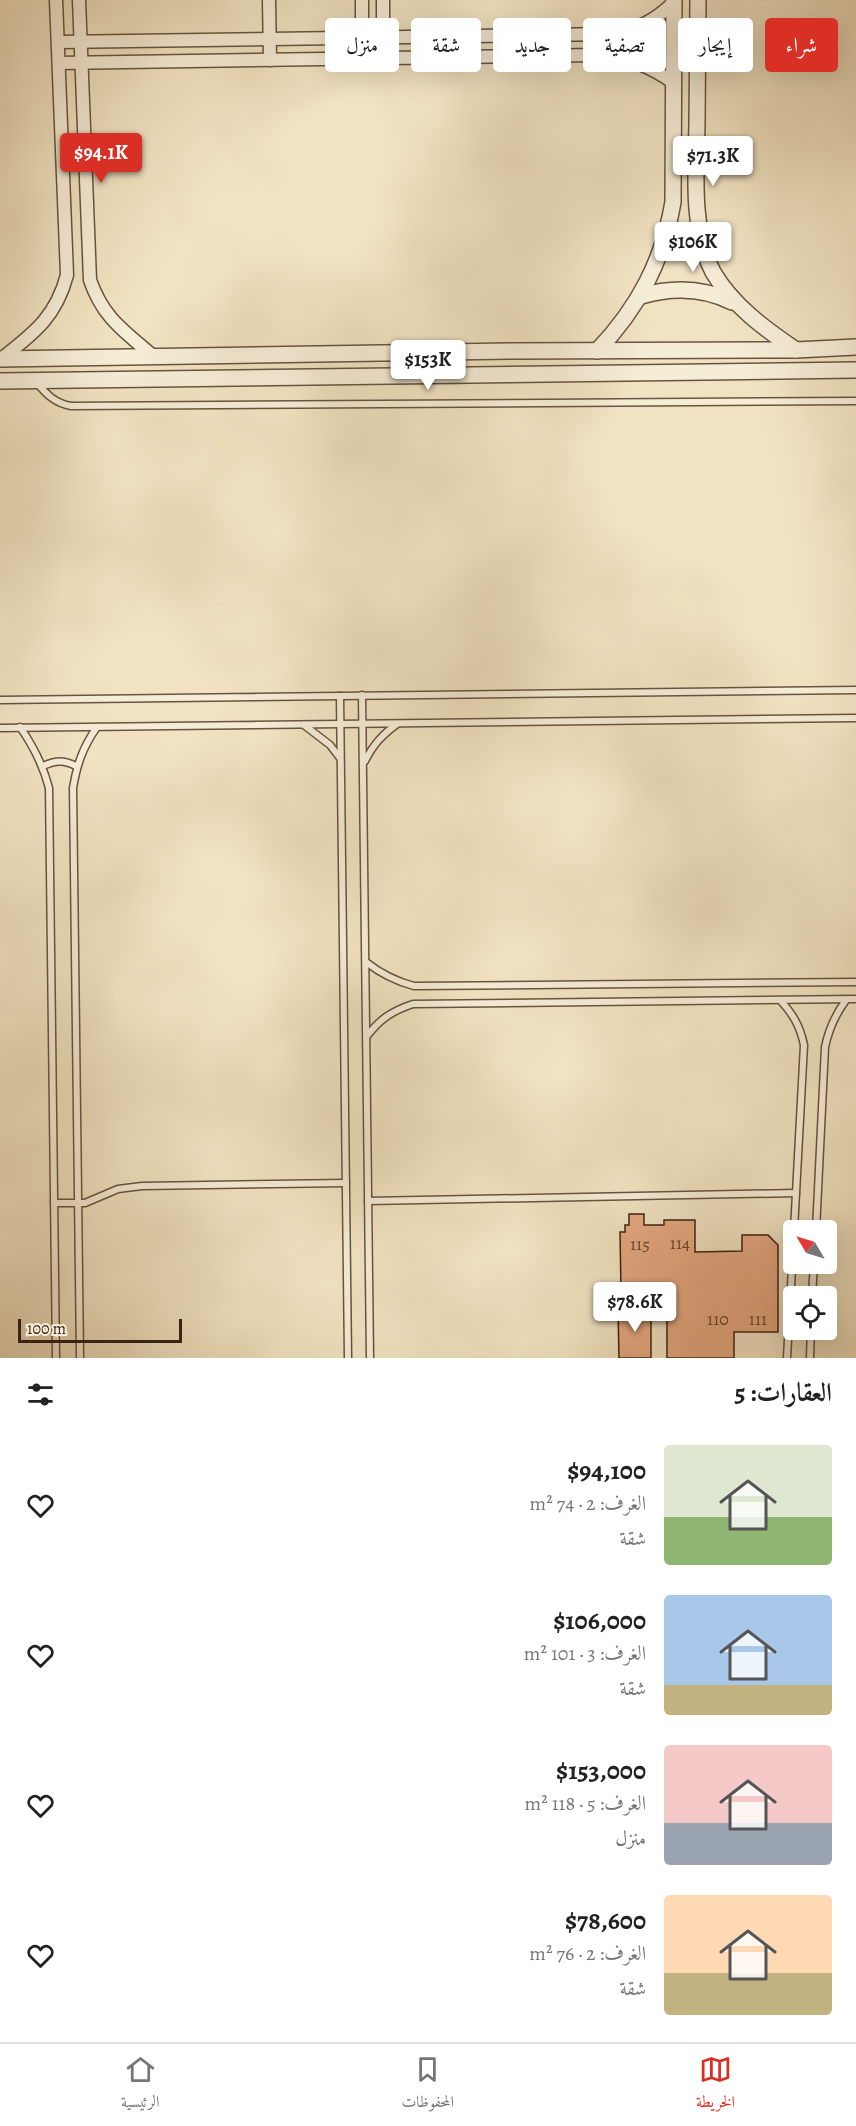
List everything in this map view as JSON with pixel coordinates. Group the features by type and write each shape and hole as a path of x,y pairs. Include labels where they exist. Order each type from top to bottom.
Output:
{"street":[{"path":"1,359 38,329 48,317 57,304 67,275 56,0"},
{"path":"79,0 90,280 103,310 114,323 153,356"},
{"path":"269,0 270,60"},
{"path":"362,0 362,18"},
{"path":"383,0 383,18"},
{"path":"698,0 696,184 705,249 712,270 724,290 740,306 796,350"},
{"path":"481,35 623,32 640,27 656,18 674,1"},
{"path":"597,351 641,296 661,252 673,202 674,1"},
{"path":"58,42 325,38"},
{"path":"481,56 614,56 646,66 674,83"},
{"path":"59,63 325,59"},
{"path":"641,296 674,289 692,290 708,292 740,306"},
{"path":"1,359 365,353 796,350 856,347"},
{"path":"365,353 366,375"},
{"path":"0,381 856,370"}],"lane":[{"path":"34,380 51,398 71,406 856,401"},
{"path":"0,700 856,690"},
{"path":"363,695 370,1358"},
{"path":"340,696 348,1358"},
{"path":"0,728 856,718"},
{"path":"363,765 371,748 383,734 398,723"},
{"path":"303,724 330,745 341,759"},
{"path":"20,727 43,766 49,788 56,1358"},
{"path":"80,1358 73,788 76,766 84,745 97,727"},
{"path":"43,766 54,761 66,761 76,766"},
{"path":"366,962 380,974 396,982 414,986 856,982"},
{"path":"367,1036 378,1021 394,1010 413,1004 856,999"},
{"path":"780,1000 792,1013 800,1028 804,1045 795,1220"},
{"path":"816,1220 825,1047 836,1014 846,1000"},
{"path":"54,1203 90,1202 108,1193 130,1187 346,1183"},
{"path":"368,1201 796,1193"},
{"path":"787,1358 792,1274"},
{"path":"810,1358 811,1340"}],"building":[{"path":"629,1214 644,1214 644,1225 664,1225 664,1220 695,1220 695,1252 742,1251 742,1235 768,1235 778,1245 778,1332 734,1332 734,1358 667,1358 667,1293 664,1291 621,1292 620,1232 625,1232 625,1225 629,1225"},
{"path":"651,1308 651,1358 619,1358 618,1309"}]}
